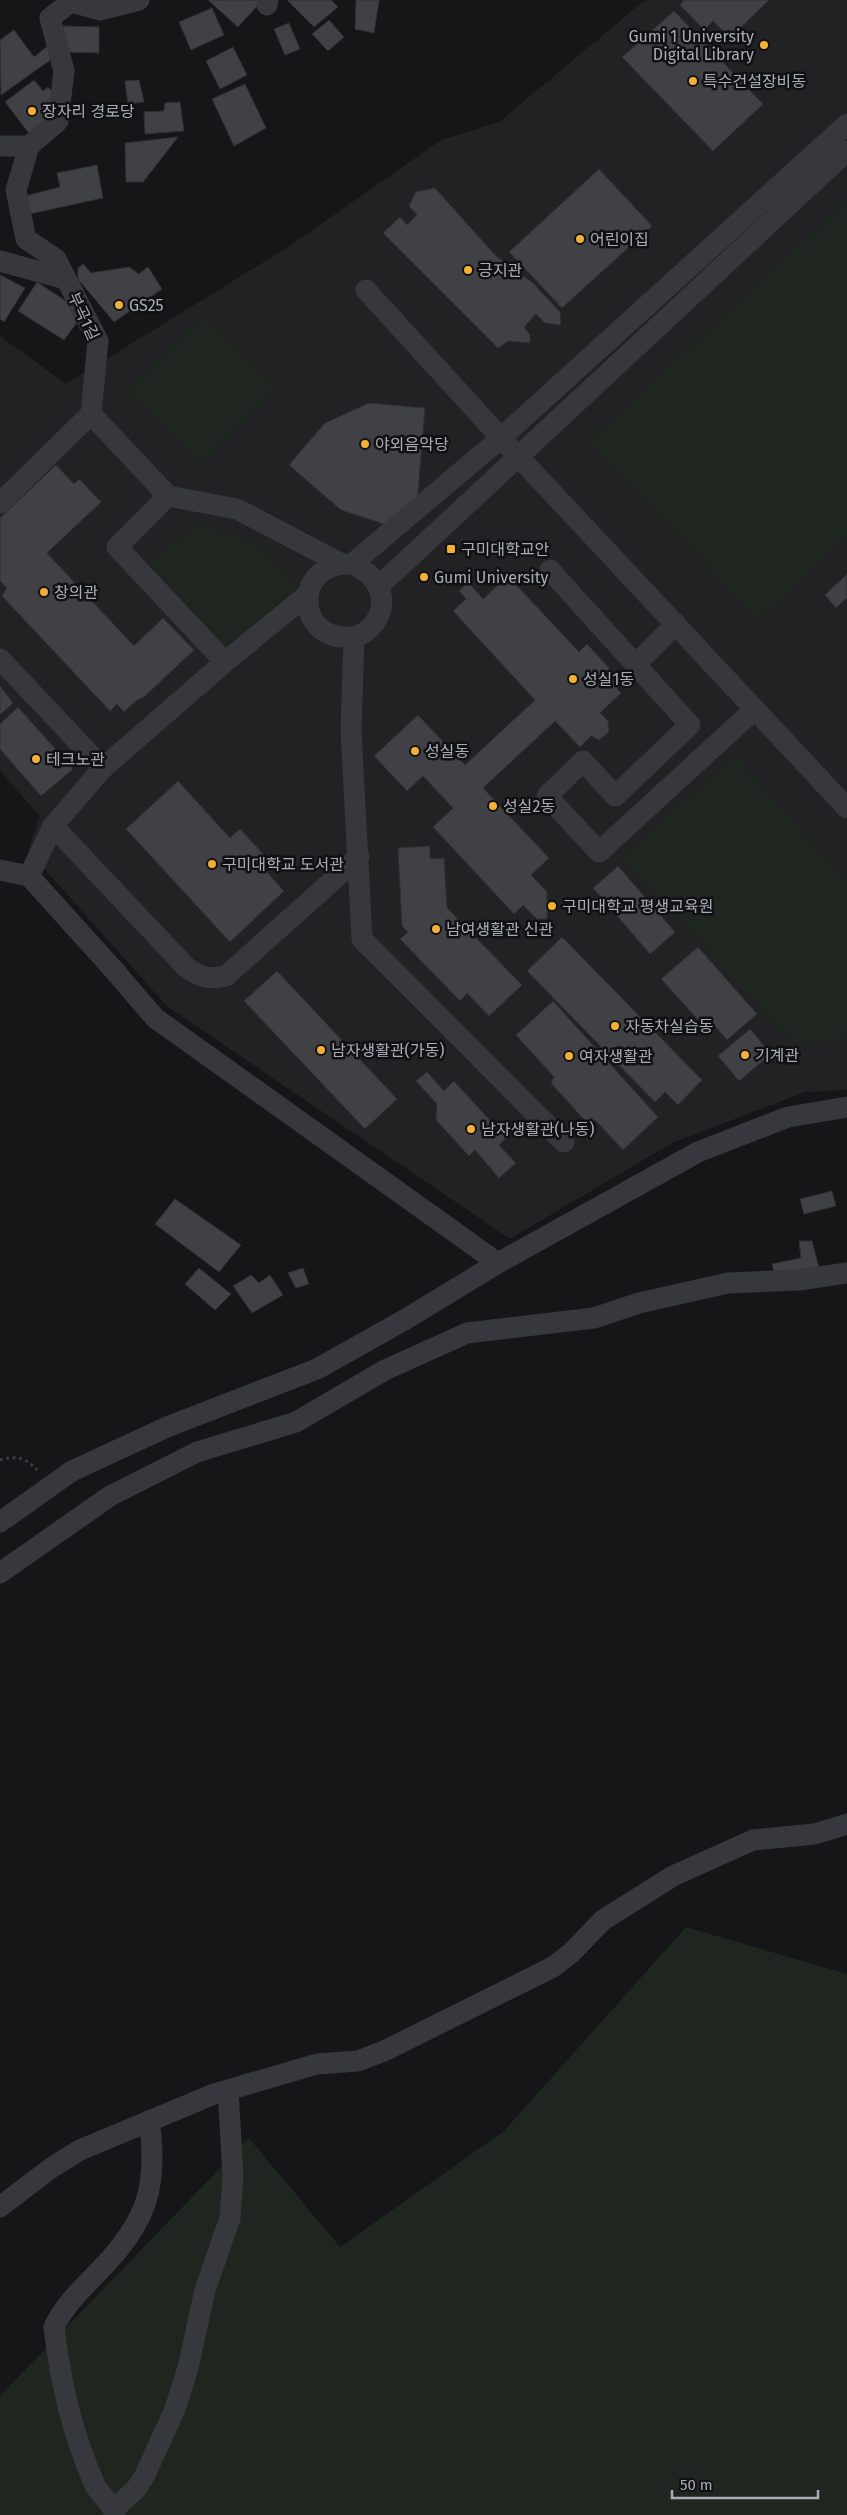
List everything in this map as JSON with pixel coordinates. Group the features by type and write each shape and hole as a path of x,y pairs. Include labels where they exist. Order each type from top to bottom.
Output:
{"street":[{"path":"0,146 29,146 58,121 64,71 50,18 71,1 100,10 139,0"},
{"path":"0,503 91,414 168,496 237,509 346,564 373,576 379,586 382,599 380,612 375,623 365,632 354,637 341,638 329,634 318,627 309,612 308,594 312,583 319,573 329,567 346,564 501,438 847,124"},
{"name":"부곡1길","path":"29,146 16,190 26,239 56,260 98,341 91,414"},
{"path":"379,586 847,151"},
{"name":"부곡1길","path":"0,261 66,279"},
{"path":"366,290 501,438 847,808"},
{"path":"168,496 117,547 225,662"},
{"path":"550,570 690,726 615,796 582,761 547,796 599,852 755,709"},
{"path":"29,876 53,826 103,768 225,662 308,594"},
{"path":"635,665 676,624"},
{"path":"354,637 351,731 362,939 564,1142"},
{"path":"0,658 103,768"},
{"path":"53,826 186,967 201,977 213,979 226,976 359,857"},
{"path":"0,870 29,876 113,968 155,1018 498,1263"},
{"path":"0,1522 72,1471 168,1427 317,1369 406,1319 498,1263 698,1152 788,1117 847,1107"},
{"path":"0,1573 110,1496 197,1452 296,1422 385,1370 467,1333 594,1318 639,1303 728,1283 800,1280 847,1273"},
{"path":"0,2207 51,2168 80,2150 228,2090 317,2064 358,2061 384,2051 553,1968 571,1953 603,1920 673,1876 753,1840 815,1834 847,1824"},
{"path":"150,2121 154,2152 143,2214 128,2239 75,2294 54,2327 65,2394 83,2451 95,2486 114,2512 136,2489 144,2477 175,2409 188,2368 205,2290 228,2225 233,2176 228,2090"}],"path":[{"path":"0,1460 14,1456 30,1462 50,1486"}],"shaded area":[{"name":"Gumi University","path":"645,0 847,0 847,1090 805,1092 672,1143 510,1239 168,1007 28,851 40,816 0,771 0,336 66,384 288,247 441,140 499,122"},
{"path":"847,201 847,537 758,620 590,441"},
{"path":"203,316 276,389 201,464 128,391"},
{"path":"196,524 261,546 298,587 227,649 151,563"},
{"path":"735,755 847,882 847,1033 839,1041 793,1043 622,857"},
{"path":"686,1927 847,1974 847,2515 0,2515 0,2396 249,2138 340,2247 504,2131"}],"building":[{"path":"208,0 257,0 260,3 238,27"},
{"path":"287,0 331,0 338,7 314,27"},
{"path":"356,0 379,0 374,33 355,29"},
{"path":"684,0 769,0 730,38 713,21 704,30 680,5"},
{"path":"212,8 224,35 191,50 179,22"},
{"name":"특수건설장비동","path":"674,11 763,104 713,151 622,57"},
{"path":"329,20 344,37 328,51 312,34"},
{"path":"289,23 300,49 285,55 274,29"},
{"path":"63,26 99,27 99,53 65,52"},
{"path":"14,30 34,57 49,45 56,56 1,95 0,40"},
{"path":"233,47 247,75 220,89 206,61"},
{"name":"장자리 경로당","path":"34,80 43,91 48,87 57,97 47,105 56,118 32,137 5,102"},
{"path":"139,80 144,102 128,104 125,81"},
{"path":"245,84 266,128 234,146 212,99"},
{"path":"180,102 184,131 145,134 144,112 164,111 165,103"},
{"path":"178,137 143,182 126,182 125,143"},
{"path":"97,165 103,198 29,214 26,196 60,187 57,173"},
{"name":"어린이집","path":"599,169 652,226 562,308 509,252"},
{"name":"긍지관","path":"435,188 496,256 533,283 560,312 561,325 545,323 536,314 524,327 530,335 530,343 508,341 498,348 383,233 400,217 407,225 417,215 409,206 416,192"},
{"name":"GS25","path":"83,264 91,273 129,267 139,274 148,267 162,289 114,322 78,279 78,268"},
{"path":"0,275 25,288 4,322 0,319"},
{"path":"37,282 84,313 64,340 18,311"},
{"name":"야외음악당","path":"369,403 425,408 417,503 390,526 341,510 289,465 325,423"},
{"name":"창의관","path":"56,465 74,484 79,479 101,502 47,553 134,646 163,618 194,650 144,697 137,700 124,712 117,704 110,711 2,596 7,588 0,581 0,518"},
{"path":"847,574 847,598 836,608 825,595"},
{"name":"성실동","path":"508,576 579,652 587,644 623,683 617,689 621,693 600,713 608,721 609,732 599,740 591,736 580,747 555,721 483,788 549,858 531,875 547,892 547,919 537,919 523,905 514,914 433,827 453,808 423,776 407,791 374,756 418,715 465,765 535,700 453,611 466,599 459,591 468,582 483,599"},
{"path":"0,686 13,703 1,714 0,713"},
{"name":"테크노관","path":"18,707 73,769 41,796 0,749 0,724"},
{"path":"178,781 230,838 240,829 265,856 258,862 284,891 230,942 126,829"},
{"name":"남여생활관 신관","path":"430,846 430,859 444,858 447,908 522,985 489,1016 467,993 460,1001 400,939 408,932 402,926 398,848"},
{"path":"618,866 675,932 650,954 593,888"},
{"name":"자동차실습동","path":"562,937 702,1080 678,1105 665,1092 655,1102 527,971"},
{"path":"698,947 757,1014 727,1040 708,1018 701,1023 661,979"},
{"name":"남자생활관(가동)","path":"277,971 397,1099 365,1129 244,1001"},
{"name":"여자생활관","path":"553,1001 658,1117 623,1150 595,1120 589,1125 551,1083 554,1077 516,1035"},
{"name":"기계관","path":"750,1029 771,1054 739,1081 718,1056"},
{"name":"남자생활관(나동)","path":"427,1072 444,1091 454,1081 506,1138 499,1145 516,1163 499,1178 475,1150 469,1156 436,1120 437,1104 416,1081"},
{"path":"832,1191 836,1206 804,1214 800,1199"},
{"path":"175,1199 241,1245 219,1272 155,1224"},
{"path":"799,1241 812,1241 820,1272 775,1277 772,1264 801,1258"},
{"path":"199,1268 231,1294 215,1310 185,1284"},
{"path":"303,1268 309,1284 296,1288 288,1273"},
{"path":"251,1275 259,1283 270,1275 283,1295 252,1313 233,1286"}],"place":[{"name":"Gumi 1 University Digital Library","path":"764,45"},
{"name":"특수건설장비동","path":"693,81"},
{"name":"장자리 경로당","path":"32,111"},
{"name":"어린이집","path":"580,239"},
{"name":"긍지관","path":"468,270"},
{"name":"GS25","path":"119,305"},
{"name":"야외음악당","path":"365,444"},
{"name":"구미대학교안","path":"451,549"},
{"name":"Gumi University","path":"424,577"},
{"name":"창의관","path":"44,592"},
{"name":"성실1동","path":"573,679"},
{"name":"성실동","path":"415,751"},
{"name":"테크노관","path":"36,759"},
{"name":"성실2동","path":"493,806"},
{"name":"구미대학교 도서관","path":"212,864"},
{"name":"구미대학교 평생교육원","path":"552,906"},
{"name":"남여생활관 신관","path":"436,929"},
{"name":"자동차실습동","path":"615,1026"},
{"name":"남자생활관(가동)","path":"321,1050"},
{"name":"기계관","path":"745,1055"},
{"name":"여자생활관","path":"569,1056"},
{"name":"남자생활관(나동)","path":"471,1129"}]}
